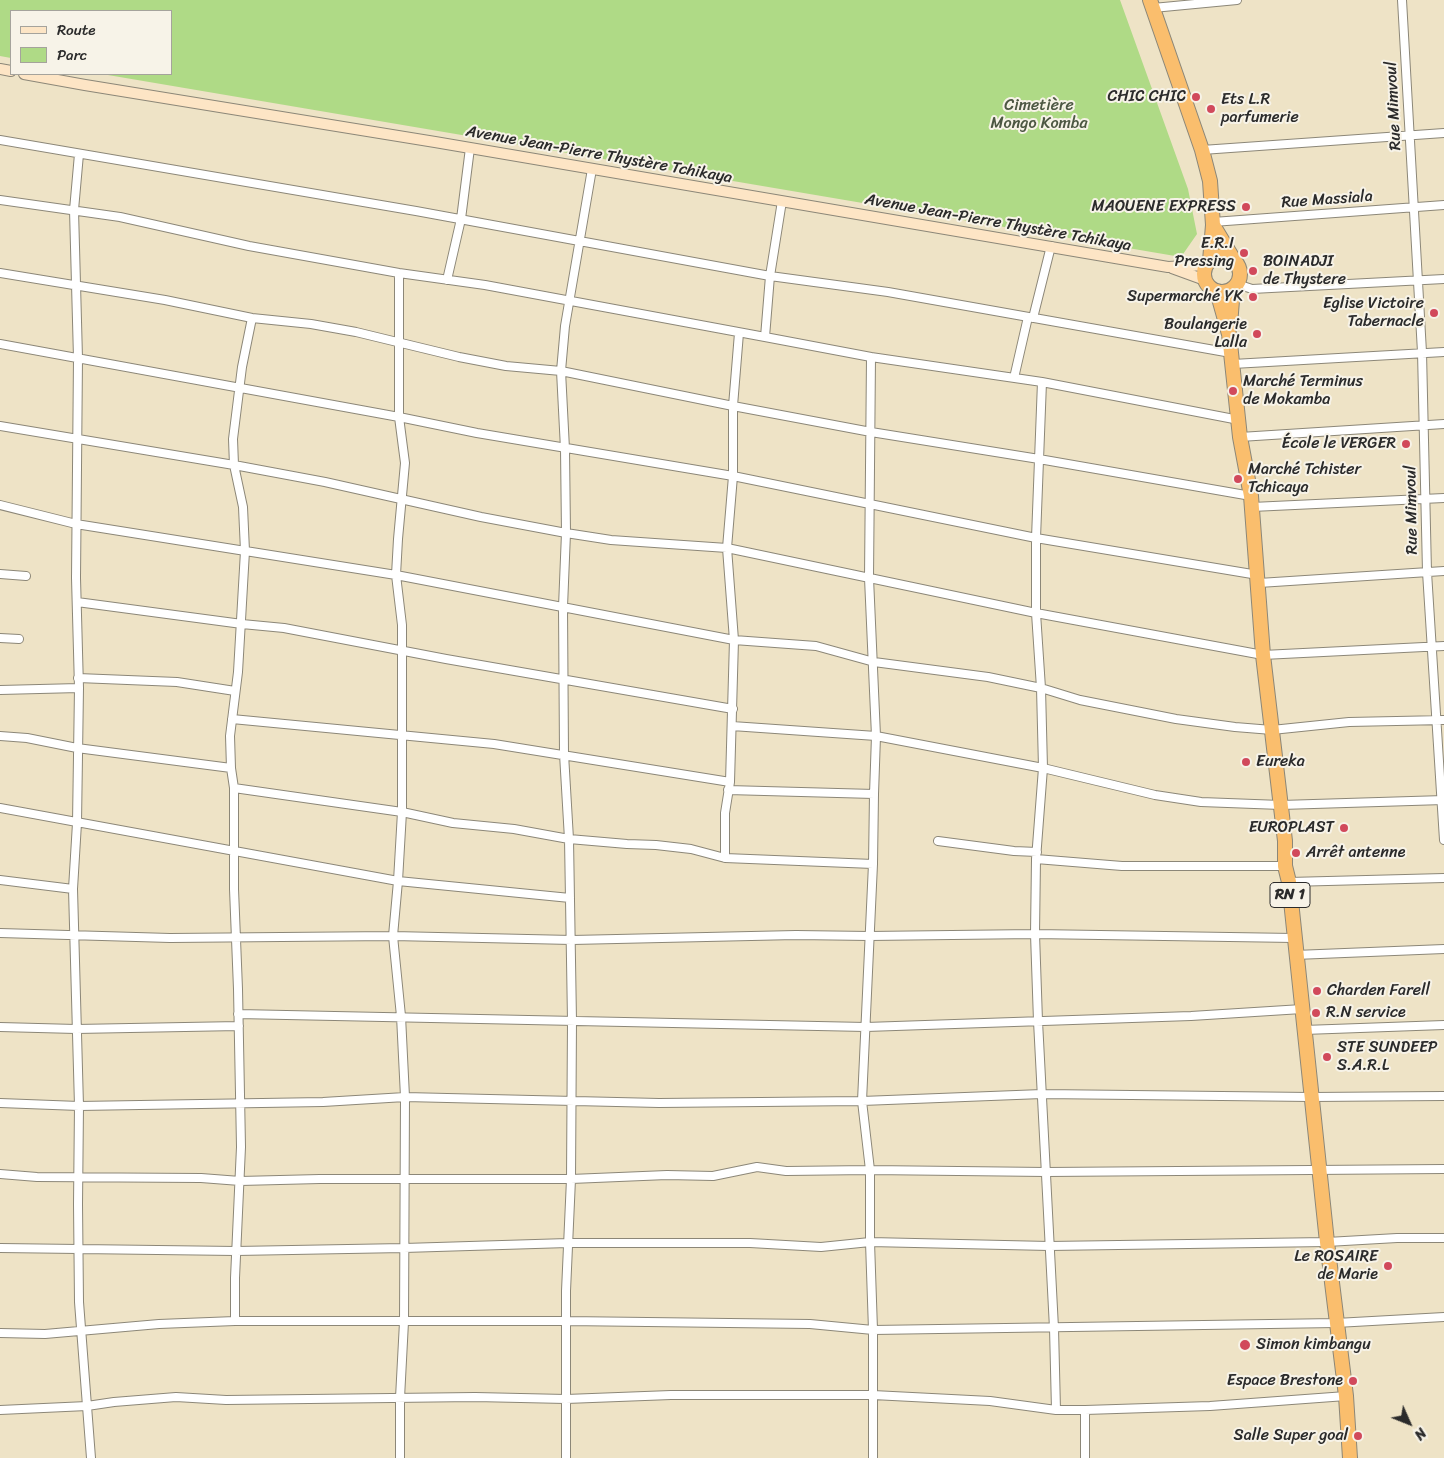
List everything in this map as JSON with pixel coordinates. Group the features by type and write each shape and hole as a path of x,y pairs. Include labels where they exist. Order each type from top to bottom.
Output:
{"highway":[{"path":"1152,4 1202,150 1210,181 1213,224 1208,263 1204,275 1205,280 1207,285 1217,291 1225,291 1235,286 1240,274 1213,224"},
{"path":"1208,263 1222,256 1234,260"},
{"name":"RN 1","path":"1229,334 1235,286"},
{"name":"RN 1","path":"1217,291 1229,334 1240,437 1251,501 1263,655 1285,841 1285,866 1289,882 1336,1323 1346,1396 1350,1458"}],"street":[{"path":"1152,4 1237,0"},
{"name":"Rue Mimvoul","path":"1402,0 1419,280 1427,572 1431,646 1440,720 1444,840"},
{"name":"Avenue Jean-Pierre Thystère Tchikaya","path":"29,75 85,86 470,148 1051,246 1168,267 1205,280"},
{"path":"1202,150 1444,133"},
{"path":"0,140 580,240 770,276 888,292 1030,318 1232,359 1444,352"},
{"path":"447,280 461,219 470,148"},
{"path":"79,154 74,210 78,358 76,524 79,688 77,824 73,890 79,1106 79,1302 91,1458"},
{"path":"566,1458 566,1321 571,1180 572,940 564,754 563,607 566,533 566,449 561,371 565,326 592,169"},
{"path":"0,200 120,218 249,246 399,273 569,300 871,357 1042,382 1239,420"},
{"path":"765,337 770,276 782,201"},
{"name":"Rue Massiala","path":"1213,224 1444,205"},
{"path":"1014,378 1051,246"},
{"name":"Avenue Jean-Pierre Thystère Tchikaya","path":"1168,267 1208,263"},
{"path":"0,273 165,300 252,318 311,324 506,366 561,371 871,432 1039,458 1251,501 1444,498"},
{"path":"399,273 399,417 405,462 396,575 402,625 402,812 393,936 401,1016 405,1097 404,1322 400,1398 400,1458"},
{"path":"1235,286 1252,288 1444,279"},
{"path":"235,1321 240,1181 240,1104 233,850 234,788 230,736 242,624 245,550 242,507 234,464 233,439 235,411 252,318"},
{"path":"724,858 725,813 730,782 734,640 727,548 732,476 733,406 739,333"},
{"path":"0,344 399,417 453,429 732,476 870,506 1258,579 1444,572"},
{"path":"871,357 869,578 876,736 874,864 862,1101 870,1170 873,1458"},
{"path":"1042,382 1036,538 1036,613 1041,688 1043,768 1036,856 1035,934 1054,1328 1056,1410"},
{"path":"1240,437 1444,424"},
{"path":"0,426 234,464 402,498 481,517 566,533 611,540 727,548 1036,613 1263,655 1444,646"},
{"path":"0,505 76,524 396,575 734,640 816,646 874,662 988,676 1041,688 1080,700 1176,719 1272,730 1349,722 1440,720"},
{"path":"0,574 26,576"},
{"path":"77,602 284,628 446,660 733,710"},
{"path":"0,638 19,639"},
{"path":"78,678 177,682 236,691"},
{"path":"0,690 79,688"},
{"path":"232,719 494,744 730,782"},
{"path":"732,726 876,736 1043,768 1155,795 1201,802 1281,805 1442,800"},
{"path":"0,736 48,741 77,748 231,768"},
{"path":"234,788 402,812 453,822 514,829 569,839 691,849 724,858 874,864"},
{"path":"728,790 874,794"},
{"path":"0,808 77,824 233,850 398,881 570,898"},
{"path":"938,840 1036,856 1122,866 1285,866"},
{"path":"1289,882 1444,878"},
{"path":"0,880 73,890"},
{"path":"0,933 170,938 393,936 572,940 787,935 1035,934 1294,938"},
{"path":"1296,955 1444,949"},
{"path":"238,1014 401,1016 866,1028 1191,1016 1302,1009"},
{"path":"1304,1030 1444,1025"},
{"path":"0,1027 76,1029 238,1026"},
{"path":"0,1103 79,1106 240,1104 323,1102 405,1097 659,1103 862,1101 1042,1094 1311,1097 1444,1096"},
{"path":"0,1174 201,1178 240,1181 404,1179 571,1180 667,1175 713,1176 757,1167 786,1171 1046,1172 1444,1169"},
{"path":"0,1248 236,1251 404,1248 568,1242 750,1243 821,1246 870,1242 1049,1246 1327,1242 1397,1238 1444,1238"},
{"path":"0,1333 45,1334 159,1324 235,1321 566,1321 810,1324 873,1330 1336,1323 1444,1317"},
{"path":"0,1410 87,1406 176,1397 226,1400 873,1396 990,1401 1056,1410 1085,1410 1210,1406 1346,1396"},
{"path":"1085,1410 1085,1458"}],"green space":[{"name":"Cimetière Mongo Komba","path":"0,0 1120,0 1188,189 1197,234 1181,257 108,75 172,75 172,10 10,10 10,58 0,56"}],"place":[{"name":"CHIC CHIC","path":"1196,97"},
{"name":"Ets L.R parfumerie","path":"1211,109"},
{"name":"MAOUENE EXPRESS","path":"1246,207"},
{"name":"E.R.I Pressing","path":"1244,253"},
{"name":"BOINADJI de Thystere","path":"1253,271"},
{"name":"Supermarché YK","path":"1253,297"},
{"name":"Eglise Victoire Tabernacle","path":"1434,313"},
{"name":"Boulangerie Lalla","path":"1257,334"},
{"name":"Marché Terminus de Mokamba","path":"1233,391"},
{"name":"École le VERGER","path":"1406,444"},
{"name":"Marché Tchister Tchicaya","path":"1238,479"},
{"name":"Eureka","path":"1246,762"},
{"name":"EUROPLAST","path":"1344,828"},
{"name":"Arrêt antenne","path":"1296,853"},
{"name":"Charden Farell","path":"1317,991"},
{"name":"R.N service","path":"1316,1013"},
{"name":"STE SUNDEEP S.A.R.L","path":"1327,1057"},
{"name":"Le ROSAIRE de Marie","path":"1388,1266"},
{"name":"Simon kimbangu","path":"1245,1345"},
{"name":"Espace Brestone","path":"1353,1381"},
{"name":"Salle Super goal","path":"1358,1436"}]}
